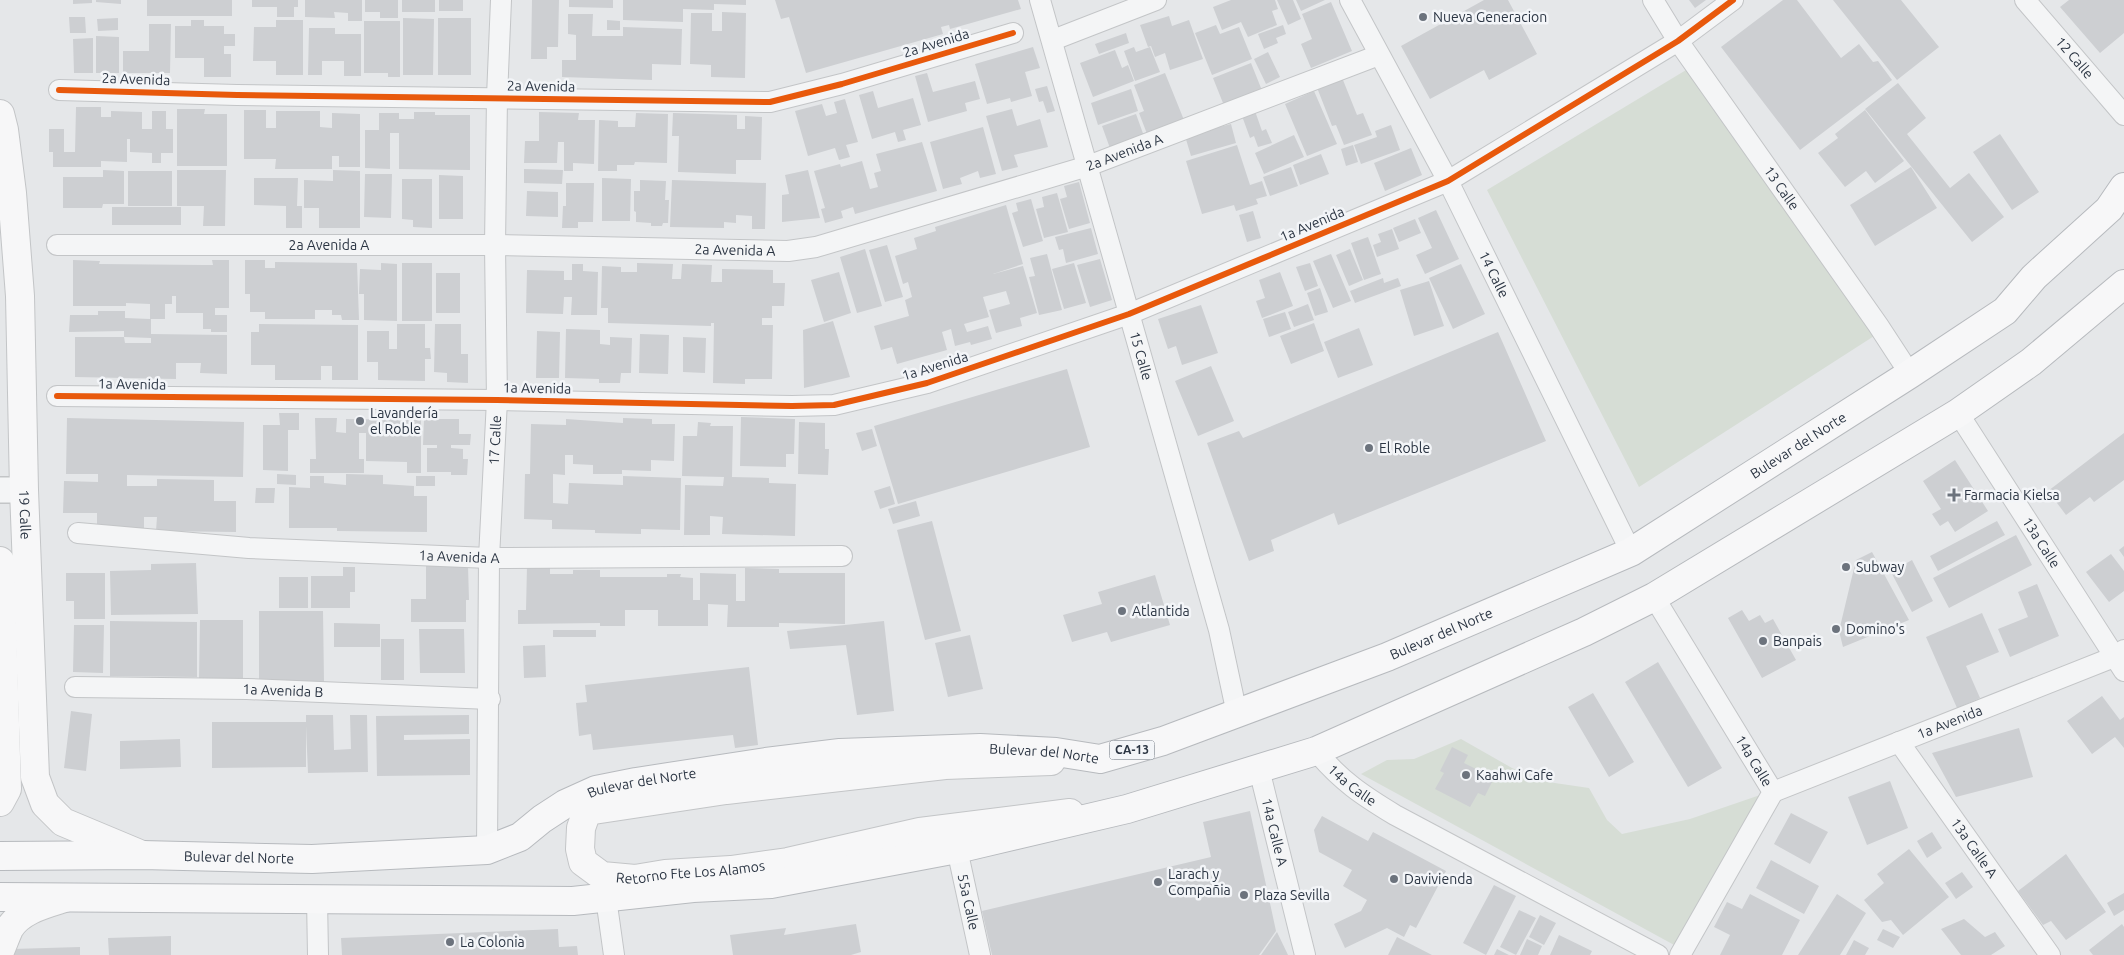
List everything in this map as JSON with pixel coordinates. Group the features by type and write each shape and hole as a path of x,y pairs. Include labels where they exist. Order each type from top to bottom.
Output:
{"main road":[{"name":"19 Calle","path":"0,114 4,130 12,193 20,296 12,490 35,777 45,804 63,822 142,855"},
{"name":"Bulevar del Norte","path":"0,856 142,855 312,859 487,850 520,837 542,819 565,804 596,790 636,782 757,763 840,753 980,748 1056,752 1100,759 1163,741 1387,657 1631,552 2005,311 2034,277 2109,209 2124,187"},
{"path":"2005,311 2050,284 2124,213"},
{"path":"1577,635 1734,536 1807,495 1978,389 2027,352 2124,272"},
{"path":"0,897 573,901 693,888 771,884 957,848 1127,809 1316,751 1577,635 1654,597 1958,413 2031,362 2124,284"},
{"path":"0,561 7,789 0,802"},
{"name":"Retorno Fte Los Alamos","path":"1100,759 945,765 772,784 616,805 587,811 581,828 580,849 583,862 602,876 635,879 665,874 731,870 788,862 920,832 1063,813 1127,809"},
{"path":"0,951 10,927 24,915 37,908 69,897"}],"street":[{"name":"17 Calle","path":"487,850 490,698 489,558 497,400 495,245 497,98 501,0"},
{"name":"15 Calle","path":"1040,0 1219,630 1237,714"},
{"path":"1052,40 1156,0"},
{"name":"14 Calle","path":"1350,0 1448,181 1631,552"},
{"name":"13 Calle","path":"1653,0 1678,41 1910,374"},
{"name":"1a Avenida","path":"57,396 834,405 927,383 1129,314 1448,181 1678,41 1733,0"},
{"name":"12 Calle","path":"2025,0 2124,115"},
{"name":"2a Avenida","path":"59,90 237,95 770,102 842,84 1013,33"},
{"name":"2a Avenida A","path":"57,245 495,245 788,251 816,246 1088,166 1379,55"},
{"name":"13a Calle","path":"1958,413 2121,659"},
{"name":"1a Avenida A","path":"78,533 249,548 489,558 842,556"},
{"name":"14a Calle","path":"1654,597 1773,792 1680,955"},
{"name":"1a Avenida","path":"1773,792 2121,659"},
{"name":"1a Avenida B","path":"75,687 247,688 490,698"},
{"name":"13a Calle A","path":"1900,742 2050,955"},
{"name":"14a Calle","path":"1316,751 1334,772 1367,798 1658,955"},
{"name":"14a Calle A","path":"1258,769 1305,955"},
{"name":"55a Calle","path":"957,848 980,955"},
{"path":"317,898 318,955"},
{"path":"606,898 614,955"}],"shaded area":[{"path":"1701,61 1885,329 1639,487 1487,190"},
{"path":"1461,739 1512,768 1541,781 1589,788 1607,820 1622,834 1690,819 1766,793 1676,946 1361,774 1387,760 1414,759"}],"building":[{"path":"73,0 92,0 92,3 73,4"},
{"path":"96,0 121,0 121,4 96,2"},
{"path":"147,0 232,0 232,16 147,16"},
{"path":"252,0 298,0 298,7 294,7 294,17 277,17 277,7 252,7"},
{"path":"305,0 362,0 362,21 348,21 348,13 334,12 335,18 305,17"},
{"path":"365,0 398,0 398,18 380,18 380,12 365,12"},
{"path":"402,0 435,0 435,12 402,12"},
{"path":"439,0 463,0 463,11 439,11"},
{"path":"532,0 559,0 558,47 547,47 547,59 531,59"},
{"path":"569,0 613,0 613,8 569,7"},
{"path":"623,0 746,0 746,5 714,4 714,10 683,9 683,22 623,20"},
{"path":"775,0 1018,0 1021,9 950,29 949,25 941,27 943,34 806,73 789,17 781,19"},
{"path":"1231,0 1275,0 1278,9 1272,11 1277,25 1248,37 1241,22 1222,30 1213,7"},
{"path":"1277,0 1293,0 1301,19 1288,25"},
{"path":"1296,0 1325,0 1301,11"},
{"path":"1484,0 1508,0 1537,54 1489,80 1484,70 1430,99 1401,46"},
{"path":"1689,0 1706,0 1695,8"},
{"path":"1783,0 1797,0 1841,58 1859,44 1873,62 1878,61 1892,80 1800,150 1721,47"},
{"path":"1833,0 1901,0 1939,47 1897,80"},
{"path":"2069,0 2124,0 2124,33 2100,53 2060,7"},
{"path":"1331,2 1352,51 1311,68 1301,44 1312,39 1302,14"},
{"path":"722,12 746,13 745,78 711,77 711,65 690,64 691,13 712,13 712,31 722,31"},
{"path":"568,14 593,14 592,36 623,36 623,27 682,29 681,65 652,64 652,80 562,77 562,60 576,60 576,35 568,34"},
{"path":"1169,16 1172,26 1189,20 1203,59 1170,70 1165,53 1155,57 1151,46 1148,47 1140,25"},
{"path":"69,17 85,17 86,33 70,33"},
{"path":"118,18 118,30 98,31 97,19"},
{"path":"403,18 434,19 433,75 403,75"},
{"path":"438,18 471,18 471,75 438,75"},
{"path":"191,20 204,20 204,26 224,26 224,34 235,34 235,46 224,46 224,54 231,54 231,77 204,77 204,58 175,58 175,26 191,26"},
{"path":"276,20 303,20 303,75 276,75 276,61 253,61 254,27 276,27"},
{"path":"607,20 620,21 620,30 607,30"},
{"path":"364,21 400,21 400,77 388,77 388,73 364,73"},
{"path":"149,24 171,24 170,73 123,73 123,51 149,51"},
{"path":"1216,25 1220,34 1239,27 1252,59 1212,75 1195,33"},
{"path":"1283,25 1286,34 1276,38 1278,43 1264,49 1258,34"},
{"path":"309,28 335,28 335,34 361,34 361,76 344,76 344,61 322,61 322,75 308,75"},
{"path":"1126,33 1129,43 1099,54 1095,44"},
{"path":"96,36 119,37 119,73 96,73"},
{"path":"93,38 93,73 74,73 73,39"},
{"path":"1033,47 1040,68 1025,72 1032,96 1011,102 1010,98 987,104 975,64"},
{"path":"1134,47 1136,52 1150,47 1160,72 1135,81 1124,51"},
{"path":"1115,50 1122,68 1128,65 1134,81 1093,97 1080,63"},
{"path":"1268,52 1280,77 1266,84 1254,59"},
{"path":"1251,63 1263,93 1225,108 1213,78"},
{"path":"927,73 933,92 975,81 980,99 965,103 967,111 928,122 915,76"},
{"path":"1165,73 1186,125 1149,139 1139,113 1144,111 1134,85"},
{"path":"1341,75 1357,115 1363,113 1372,135 1344,145 1336,125 1332,126 1316,85"},
{"path":"1898,83 1926,118 1907,134 1950,188 1969,173 2004,217 1972,242 1865,109"},
{"path":"1047,86 1055,111 1047,113 1043,101 1039,102 1035,89"},
{"path":"1131,89 1138,111 1098,125 1091,103"},
{"path":"873,91 878,108 913,98 921,125 903,130 906,140 898,142 895,132 872,139 859,95"},
{"path":"1314,91 1337,144 1307,156 1285,104"},
{"path":"845,99 858,142 846,145 850,157 839,160 835,148 808,156 795,111 822,104 826,116 837,113 834,102"},
{"path":"76,107 101,107 101,117 111,117 111,111 142,112 142,129 152,129 152,111 166,111 166,129 173,129 173,153 161,153 161,163 152,163 152,153 130,152 130,139 127,139 127,162 101,161 101,167 53,167 53,152 49,152 49,129 64,129 64,152 75,152"},
{"path":"177,109 205,109 204,114 227,114 227,166 177,166"},
{"path":"1012,109 1017,126 1040,119 1048,147 1014,155 1018,167 1002,171 986,116"},
{"path":"244,110 266,110 266,128 276,128 276,111 320,111 320,127 332,128 332,113 360,114 360,167 339,167 339,156 332,156 332,169 275,169 276,159 244,159"},
{"path":"1865,110 1904,161 1875,183 1866,171 1845,187 1818,153 1838,138 1835,134"},
{"path":"1255,111 1262,131 1266,129 1272,143 1258,147 1254,136 1250,138 1242,116"},
{"path":"414,112 435,112 435,115 470,115 470,170 399,169 399,133 390,133 390,169 365,168 365,130 379,130 379,113 399,113 399,119 414,119"},
{"path":"539,112 579,113 578,120 595,120 594,164 573,163 573,171 564,171 564,142 558,142 557,163 524,163 525,141 539,141"},
{"path":"636,113 668,114 667,163 635,162 634,165 617,165 617,171 598,171 599,120 618,121 618,127 635,127"},
{"path":"673,113 737,115 737,129 745,129 745,116 762,117 761,160 736,160 736,174 678,172 679,136 672,136"},
{"path":"1136,114 1145,139 1111,151 1102,126"},
{"path":"1231,124 1236,143 1191,156 1185,136"},
{"path":"1391,125 1400,150 1361,164 1354,145 1377,137 1375,131"},
{"path":"983,127 996,174 980,178 978,171 960,178 962,184 943,189 930,142"},
{"path":"2000,134 2039,192 2012,210 1973,152"},
{"path":"1294,135 1304,157 1264,174 1255,153"},
{"path":"922,142 937,191 855,214 853,207 841,211 843,218 825,223 821,209 825,208 814,171 840,164 841,167 862,161 870,189 878,187 874,173 881,171 876,154"},
{"path":"1237,145 1250,185 1262,181 1267,196 1256,199 1258,204 1236,211 1234,205 1202,214 1186,161"},
{"path":"1353,145 1358,162 1346,166 1341,149"},
{"path":"1411,148 1422,175 1385,191 1374,163"},
{"path":"1321,154 1329,174 1300,185 1293,165"},
{"path":"1291,167 1298,186 1270,196 1263,177"},
{"path":"1911,167 1937,208 1875,246 1850,205"},
{"path":"524,169 563,170 562,184 524,183"},
{"path":"103,170 124,171 124,204 103,204 102,208 63,208 63,177 103,177"},
{"path":"177,170 226,170 225,226 203,226 204,206 177,206"},
{"path":"333,170 360,171 360,228 319,228 319,208 304,208 304,180 333,181"},
{"path":"808,170 820,218 782,222 782,195 789,194 785,175"},
{"path":"128,171 172,171 172,206 128,206"},
{"path":"365,174 392,174 391,218 364,217"},
{"path":"439,175 463,176 463,219 439,219"},
{"path":"254,178 298,178 297,206 302,206 302,228 286,228 286,206 254,205"},
{"path":"602,178 631,179 630,221 602,221"},
{"path":"402,179 432,179 432,228 413,227 413,220 402,219"},
{"path":"640,180 666,181 665,200 669,200 668,223 663,223 662,226 651,226 651,223 636,222 634,191 640,191"},
{"path":"672,180 766,183 765,229 752,229 752,216 736,215 736,223 724,222 724,228 670,227"},
{"path":"1079,182 1090,223 1069,229 1060,199 1067,197 1064,186"},
{"path":"566,183 594,183 593,222 578,222 578,228 562,228 563,206 566,206"},
{"path":"527,191 558,192 558,217 526,216"},
{"path":"1057,193 1068,232 1044,238 1036,209 1044,207 1042,197"},
{"path":"1031,199 1043,241 1023,247 1012,213 1018,211 1016,203"},
{"path":"1006,205 1023,264 993,274 1023,266 1037,313 1020,318 1022,326 996,333 989,310 1010,304 1006,291 983,297 989,317 964,324 967,332 988,326 992,339 971,345 970,342 955,346 951,329 942,332 947,350 897,364 892,347 881,350 874,326 909,316 905,300 912,297 908,282 903,284 895,256 917,249 914,238 936,231 935,227"},
{"path":"112,207 181,207 181,225 112,225"},
{"path":"1436,210 1459,259 1425,274 1416,255 1432,248 1418,218"},
{"path":"1253,211 1261,238 1247,242 1239,215"},
{"path":"1415,219 1421,233 1399,242 1393,228"},
{"path":"1091,228 1098,254 1066,263 1063,249 1059,250 1055,237"},
{"path":"1392,229 1399,249 1377,257 1373,245 1381,242 1378,234"},
{"path":"1368,237 1381,274 1364,280 1351,243"},
{"path":"887,245 903,297 885,302 869,250"},
{"path":"865,249 882,306 857,313 840,257"},
{"path":"1350,249 1363,280 1349,286 1336,255"},
{"path":"1047,254 1062,310 1039,315 1029,277 1035,276 1030,258"},
{"path":"1331,254 1351,301 1333,308 1313,261"},
{"path":"1100,259 1112,300 1090,307 1077,265"},
{"path":"73,260 100,261 99,264 213,265 212,260 229,260 229,308 215,308 215,315 227,315 227,332 211,332 211,329 203,329 203,313 176,313 176,296 172,296 172,304 165,304 165,319 151,319 151,334 227,335 227,374 200,373 201,363 176,363 176,379 75,377 75,337 124,337 124,331 69,332 70,315 98,315 98,311 125,311 125,318 150,319 150,304 126,303 126,306 73,306","holes":["124,337 151,338 151,343 125,343"]},
{"path":"245,260 265,260 265,268 275,268 275,262 357,263 359,320 342,320 341,315 332,315 332,310 315,310 315,319 265,319 265,312 250,312 250,294 245,294"},
{"path":"381,263 397,264 397,321 364,320 364,294 359,294 360,269 381,270"},
{"path":"402,263 432,263 432,321 402,321"},
{"path":"637,263 673,264 672,279 681,279 682,264 712,265 711,282 722,282 722,269 773,270 773,283 785,283 784,306 772,306 772,318 762,318 762,325 773,325 772,379 745,379 745,384 713,383 714,323 711,323 711,326 608,323 608,308 601,308 602,266 621,267 621,272 637,272"},
{"path":"1074,263 1086,303 1064,309 1052,269"},
{"path":"1310,263 1318,286 1305,291 1296,267"},
{"path":"572,264 583,264 583,271 598,272 597,315 571,315 572,297 564,297 563,314 526,313 527,270 564,271 564,280 572,280"},
{"path":"1461,264 1485,314 1453,329 1429,278"},
{"path":"839,272 851,313 824,322 811,280"},
{"path":"1280,272 1293,306 1262,318 1256,301 1265,298 1259,280"},
{"path":"436,273 460,273 460,313 436,313"},
{"path":"1383,278 1384,283 1398,278 1401,286 1355,303 1350,291"},
{"path":"1429,281 1444,326 1414,336 1400,290"},
{"path":"1320,288 1328,312 1315,316 1307,293"},
{"path":"1308,304 1314,320 1294,327 1288,312"},
{"path":"1201,305 1218,353 1182,365 1176,346 1168,349 1158,319"},
{"path":"1285,312 1291,329 1269,337 1263,319"},
{"path":"833,321 850,377 804,388 803,330"},
{"path":"1314,323 1324,351 1291,364 1280,336"},
{"path":"259,324 358,325 358,380 332,380 332,366 321,366 321,380 275,380 275,365 251,365 251,332 259,332"},
{"path":"397,324 425,324 425,348 430,348 431,359 425,359 425,381 378,380 378,362 367,362 367,331 389,331 389,349 397,349"},
{"path":"435,324 461,324 461,354 468,354 468,383 447,382 447,373 434,372"},
{"path":"1359,328 1373,365 1338,378 1324,342"},
{"path":"566,329 600,330 600,344 610,345 610,337 632,338 631,373 621,373 620,383 599,383 599,379 565,378"},
{"path":"537,331 560,332 559,378 536,378"},
{"name":"El Roble","path":"1498,332 1546,441 1338,525 1334,513 1271,540 1274,551 1249,561 1207,443 1239,431 1243,438"},
{"path":"640,334 669,335 668,374 639,373"},
{"path":"683,337 706,338 705,373 683,372"},
{"path":"1211,366 1234,421 1198,436 1175,381"},
{"path":"1067,369 1090,447 898,504 874,426"},
{"path":"279,413 299,413 299,430 288,430 288,471 263,470 263,425 280,425"},
{"path":"741,417 795,419 794,454 786,454 786,467 740,466"},
{"path":"67,418 244,422 243,477 127,475 127,486 157,486 157,479 214,480 214,501 236,501 236,532 156,531 157,517 144,517 144,529 97,529 97,513 63,513 64,481 98,482 98,474 66,474"},
{"path":"315,418 337,418 336,432 346,433 346,419 421,420 421,473 407,473 407,462 366,461 366,433 359,433 359,459 364,459 364,473 310,473 310,459 316,459"},
{"path":"623,418 652,419 652,424 675,424 674,461 651,460 651,471 622,470 622,474 593,474 593,465 573,464 573,455 565,455 565,475 553,474 553,503 568,504 569,483 623,485 623,476 681,478 680,530 641,529 641,534 595,533 595,530 552,529 552,520 524,519 525,474 530,474 531,424 566,425 566,419 623,423"},
{"path":"424,419 459,419 459,434 471,434 470,445 451,445 451,448 463,449 463,459 468,459 467,475 451,475 451,472 427,472 427,448 437,448 437,445 423,445"},
{"path":"698,422 711,423 710,426 733,426 732,477 769,478 769,483 796,484 795,536 722,534 723,517 710,516 710,535 684,535 685,485 723,486 724,477 682,476 683,436 697,436"},
{"path":"799,422 825,423 825,449 829,449 828,475 798,474"},
{"path":"872,429 877,446 862,451 856,433"},
{"path":"2124,433 2124,480 2094,502 2090,497 2066,515 2048,491"},
{"name":"Farmacia Kielsa","path":"1955,460 1988,511 1955,532 1948,521 1940,526 1932,514 1941,509 1923,481"},
{"path":"277,474 296,475 296,485 277,484"},
{"path":"346,474 383,475 383,484 414,486 414,496 427,496 427,532 337,531 337,528 289,528 289,487 310,488 310,476 324,476 324,483 346,485"},
{"path":"416,476 435,476 435,486 416,486"},
{"path":"890,486 895,504 880,509 874,491"},
{"path":"256,488 275,488 274,503 255,503"},
{"path":"916,501 920,516 893,524 888,509"},
{"path":"932,521 961,631 925,640 897,530"},
{"path":"1997,521 2005,535 1938,571 1930,556"},
{"path":"2016,535 2032,565 1949,608 1933,578"},
{"path":"2124,546 2124,557 2119,550"},
{"path":"1872,552 1909,620 1843,647 1839,631 1856,560"},
{"path":"2111,554 2124,571 2124,591 2109,602 2086,572"},
{"path":"1912,560 1933,601 1912,612 1891,572"},
{"path":"196,563 198,614 111,615 110,571 151,570 151,564"},
{"path":"426,566 468,566 469,600 466,600 466,622 411,622 411,599 426,599"},
{"path":"527,566 550,566 550,574 573,574 573,570 600,570 600,577 667,577 667,574 681,574 680,577 693,578 693,600 700,600 700,573 736,574 736,601 745,601 745,568 779,569 779,573 845,573 845,624 779,623 779,627 727,627 728,605 708,604 708,626 658,626 658,610 625,610 625,626 600,626 600,623 518,624 518,610 526,610"},
{"path":"343,567 355,567 355,592 350,592 350,608 311,608 311,576 343,576"},
{"path":"66,573 105,573 105,619 74,619 74,601 66,601"},
{"name":"Atlantida","path":"1155,575 1170,625 1111,642 1107,632 1072,642 1063,615 1102,604 1098,592"},
{"path":"279,577 308,577 308,608 279,608"},
{"path":"2037,584 2059,636 2010,657 1998,629 2028,617 2018,592"},
{"name":"Banpais","path":"1742,610 1749,621 1760,615 1765,623 1773,619 1796,660 1762,678 1728,618"},
{"path":"259,611 323,611 324,682 259,682"},
{"path":"1982,613 1999,652 1966,666 1980,698 1957,708 1926,637"},
{"path":"200,620 243,620 243,679 199,679"},
{"path":"110,621 197,622 197,677 110,676"},
{"path":"884,621 894,711 857,715 846,645 790,649 787,631"},
{"path":"334,623 380,624 380,647 334,647"},
{"path":"74,625 104,625 103,673 73,672"},
{"path":"419,629 464,629 465,673 420,673"},
{"path":"553,630 596,630 596,637 553,637"},
{"path":"970,635 983,689 948,697 935,643"},
{"path":"381,639 404,639 404,680 381,680"},
{"path":"545,645 546,677 524,678 523,646"},
{"path":"1658,662 1722,768 1688,787 1625,682"},
{"path":"749,667 758,745 735,748 733,735 593,750 591,734 579,736 576,703 587,702 585,685"},
{"path":"1593,693 1634,762 1609,777 1568,707"},
{"path":"2102,696 2120,720 2124,717 2124,748 2115,737 2092,754 2067,721"},
{"path":"71,711 92,714 86,771 64,768"},
{"path":"306,715 333,715 334,750 351,749 350,715 367,715 368,772 308,773 306,726 306,767 212,768 212,722 306,722"},
{"path":"469,715 469,734 404,735 404,740 470,739 470,775 377,776 376,716"},
{"path":"2019,728 2033,777 1956,797 1932,753"},
{"path":"180,739 181,767 120,769 120,741"},
{"name":"Kaahwi Cafe","path":"1452,747 1468,755 1464,763 1494,778 1485,796 1478,793 1470,807 1435,789 1444,773 1440,771"},
{"path":"1890,781 1908,828 1867,845 1848,797"},
{"name":"Larach y Compañia","path":"1250,811 1276,931 1259,955 992,955 982,911 1211,857 1203,822"},
{"path":"1791,813 1828,832 1810,864 1774,844"},
{"name":"Davivienda","path":"1322,816 1368,841 1373,832 1446,871 1416,928 1410,925 1404,937 1387,928 1345,948 1334,924 1361,911 1367,900 1343,886 1352,870 1319,852 1314,830"},
{"path":"1932,832 1942,848 1927,858 1917,841"},
{"path":"1909,849 1949,897 1903,935 1891,920 1882,922 1864,900 1884,883 1877,874"},
{"path":"2066,854 2106,912 2066,940 2051,921 2043,925 2018,891"},
{"path":"1771,860 1819,886 1804,914 1756,888"},
{"path":"1962,872 1973,887 1956,899 1945,883"},
{"path":"1494,885 1516,896 1486,955 1463,943"},
{"path":"2124,893 2124,910 2114,916 2107,903"},
{"path":"1750,894 1800,920 1782,955 1720,955 1730,935 1714,927 1727,902 1742,909"},
{"path":"1837,894 1866,913 1840,955 1798,955"},
{"path":"1519,910 1536,918 1516,955 1500,947"},
{"path":"1540,915 1556,923 1544,945 1529,937"},
{"path":"1964,919 1985,937 1995,932 2005,946 1991,955 1961,955 1941,929"},
{"path":"856,924 861,952 851,955 733,955 730,935 786,928 784,935"},
{"path":"2122,924 2124,927 2124,955 2093,955 2089,950"},
{"name":"La Colonia","path":"558,929 559,947 577,946 578,955 342,955 341,938"},
{"path":"1883,929 1900,937 1893,948 1877,940"},
{"path":"1277,932 1288,955 1261,955"},
{"path":"1559,935 1592,951 1590,955 1550,955"},
{"path":"171,936 171,955 109,955 108,938"},
{"path":"1397,937 1432,955 1388,955"},
{"path":"1527,939 1542,946 1538,955 1520,955"},
{"path":"1854,940 1869,948 1865,955 1846,955"},
{"path":"80,947 80,955 12,955 12,949"},
{"path":"1497,949 1509,955 1494,955"}],"cycle path":[{"path":"57,396 834,405 927,383 1129,314 1448,181 1678,41 1733,0"},
{"path":"59,90 237,95 770,102 842,84 1013,33"}],"place":[{"name":"Nueva Generacion","path":"1423,17"},
{"name":"Lavandería el Roble","path":"360,421"},
{"name":"El Roble","path":"1369,448"},
{"name":"Farmacia Kielsa","path":"1954,495"},
{"name":"Subway","path":"1846,567"},
{"name":"Atlantida","path":"1122,611"},
{"name":"Domino's","path":"1836,629"},
{"name":"Banpais","path":"1763,641"},
{"name":"Kaahwi Cafe","path":"1466,775"},
{"name":"Davivienda","path":"1394,879"},
{"name":"Larach y Compañia","path":"1158,882"},
{"name":"Plaza Sevilla","path":"1244,895"},
{"name":"La Colonia","path":"450,942"}]}
